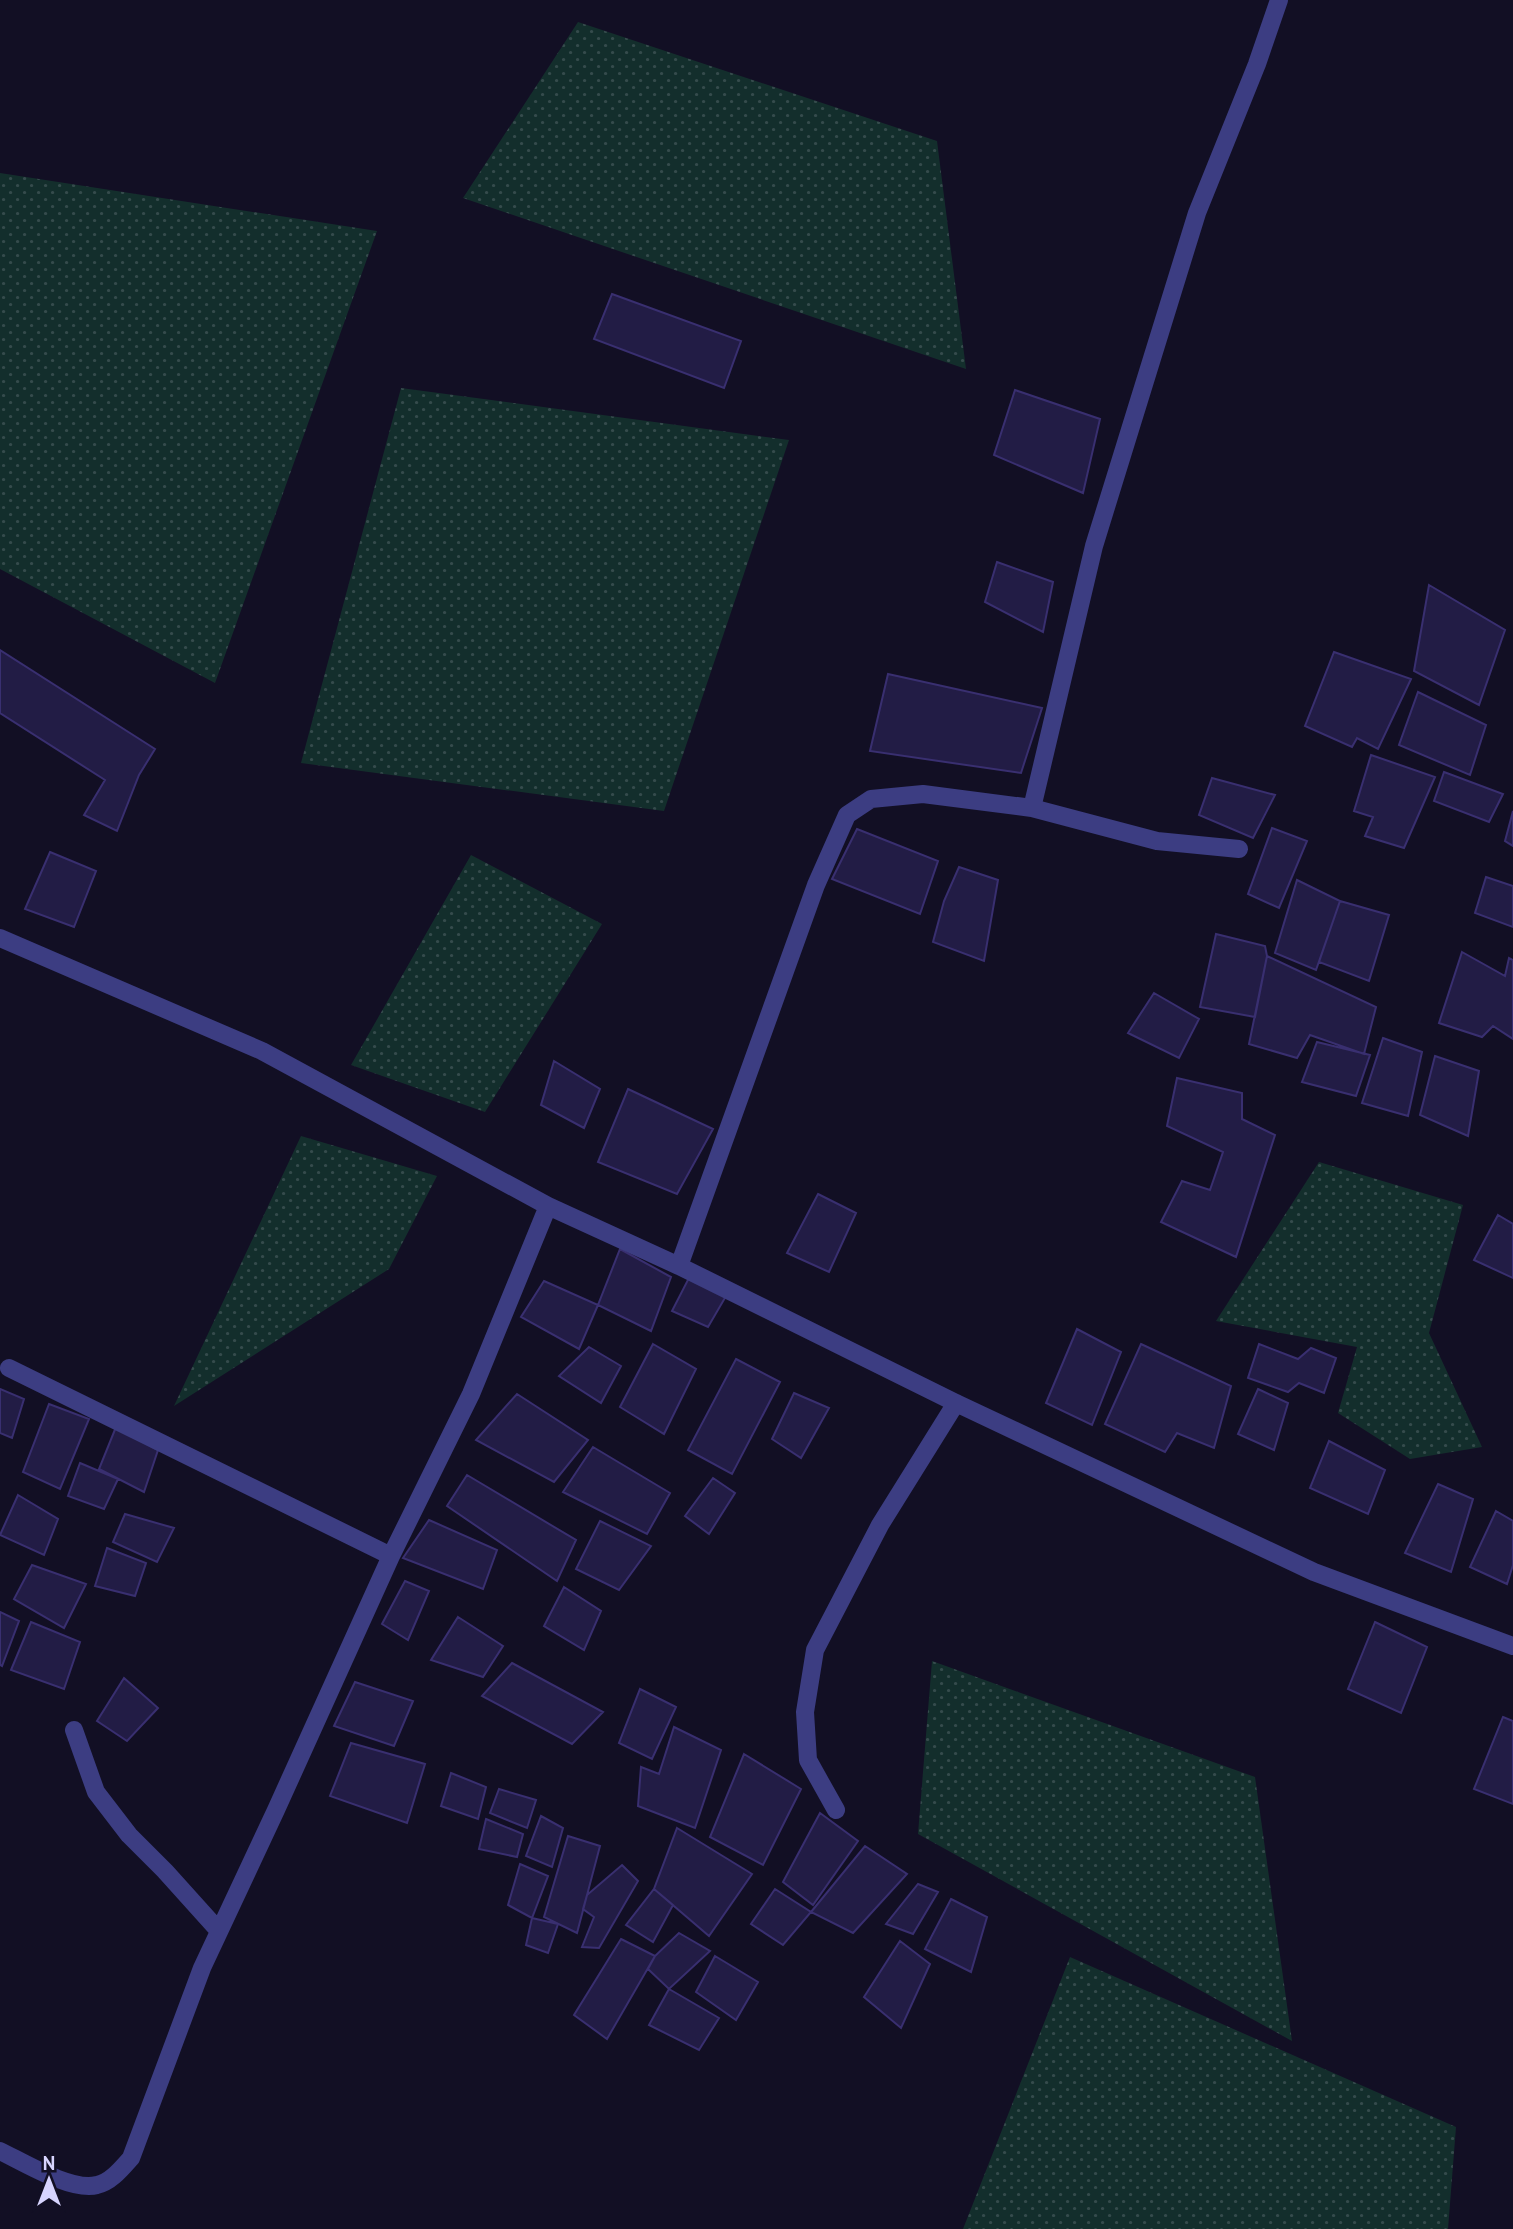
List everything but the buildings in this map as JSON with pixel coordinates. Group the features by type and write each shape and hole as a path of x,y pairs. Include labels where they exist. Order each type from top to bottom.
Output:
{"street":[{"path":"1032,808 1094,546 1197,213 1257,64 1279,0"},
{"path":"680,1266 816,885 847,815 871,799 923,794 1032,808 1157,841 1239,849"},
{"path":"0,938 262,1051 548,1206 680,1266 956,1403 1314,1572 1513,1646"},
{"path":"0,2151 71,2184 97,2186 116,2175 131,2158 197,1981 391,1556 471,1394 548,1206"},
{"path":"9,1368 391,1556"},
{"path":"836,1810 808,1760 805,1712 815,1650 880,1525 956,1403"},
{"path":"74,1730 96,1792 129,1835 219,1931"}],"green space":[{"path":"578,22 937,141 966,369 463,198"},
{"path":"0,173 377,231 215,683 0,569"},
{"path":"401,388 789,440 664,811 301,763"},
{"path":"471,855 602,924 485,1112 351,1065"},
{"path":"301,1136 437,1176 389,1269 174,1406"},
{"path":"1319,1162 1463,1205 1429,1333 1482,1447 1410,1459 1338,1413 1357,1347 1216,1321"},
{"path":"932,1661 1255,1777 1292,2041 918,1834"},
{"path":"1070,1957 1456,2127 1448,2229 963,2229"}]}
